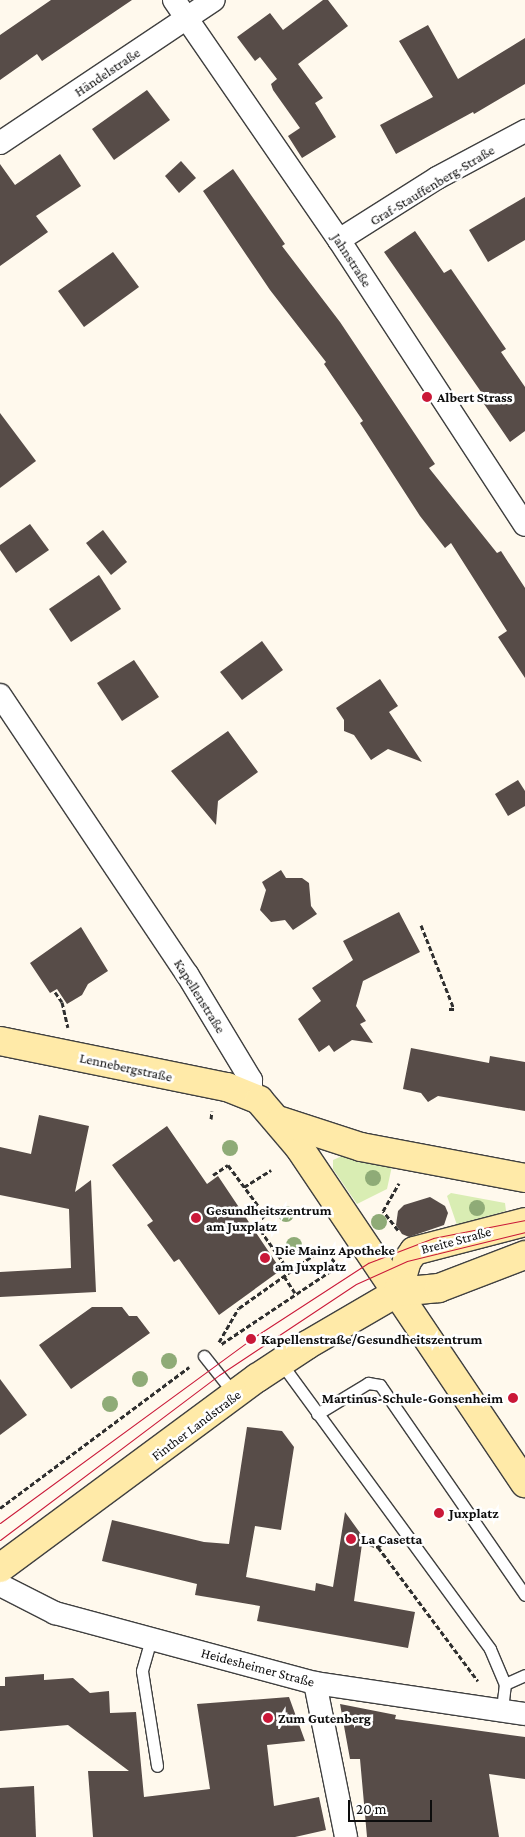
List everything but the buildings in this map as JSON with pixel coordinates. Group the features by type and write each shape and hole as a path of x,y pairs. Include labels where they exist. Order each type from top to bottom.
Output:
{"main road":[{"name":"Lennebergstraße","path":"0,1040 227,1087 251,1095"},
{"path":"251,1095 281,1122 398,1292 525,1483"},
{"path":"281,1122 361,1148 525,1178"},
{"name":"Breite Straße","path":"398,1292 407,1261 414,1251 525,1222"},
{"path":"398,1292 439,1288 525,1255"},
{"name":"Finther Landstraße","path":"0,1568 281,1363 398,1292"}],"street":[{"name":"Händelstraße","path":"0,143 180,9 214,0"},
{"name":"Jahnstraße","path":"180,9 339,240 525,525"},
{"name":"Graf-Stauffenberg-Straße","path":"339,240 437,178 525,131"},
{"name":"Kapellenstraße","path":"0,695 187,974 251,1080 251,1095"},
{"name":"Heidesheimer Straße","path":"0,1585 55,1613 315,1683 525,1714"},
{"path":"315,1683 346,1837"}],"lane":[{"path":"204,1356 235,1395"},
{"path":"281,1363 490,1649 505,1684 502,1710"},
{"path":"317,1414 368,1383 380,1385 525,1595"},
{"path":"151,1639 142,1671 157,1766"},
{"path":"505,1684 525,1675"}],"path":[{"path":"421,925 454,1008 449,1008"},
{"path":"55,992 66,1016 68,1035"},
{"path":"211,1119 212,1112"},
{"path":"213,1175 228,1165 265,1215 256,1224 290,1272"},
{"path":"244,1187 270,1170"},
{"path":"400,1175 383,1211 404,1237"},
{"path":"326,1252 338,1266 295,1293 234,1338 216,1347 239,1308 290,1272 316,1254 326,1252"},
{"path":"284,1276 295,1293"},
{"path":"0,1508 204,1356"},
{"path":"362,1542 378,1547 476,1679"},
{"path":"378,1547 384,1542"},
{"path":"436,1624 440,1621"}],"green space":[{"path":"342,1156 392,1166 387,1189 357,1204 333,1169 333,1160"},
{"path":"451,1193 505,1203 506,1211 457,1225 447,1196"}],"tram line":[{"path":"0,1523 251,1339 368,1263 433,1238 525,1220"},
{"path":"0,1540 219,1375 356,1284 407,1261 525,1232"}],"place":[{"name":"Albert Strass","path":"427,397"},
{"name":"Gesundheitszentrum am Juxplatz","path":"196,1218"},
{"name":"Die Mainz Apotheke am Juxplatz","path":"265,1258"},
{"name":"Kapellenstraße/Gesundheitszentrum","path":"251,1339"},
{"name":"Martinus-Schule-Gonsenheim","path":"513,1398"},
{"name":"Juxplatz","path":"439,1513"},
{"name":"La Casetta","path":"351,1539"},
{"name":"Zum Gutenberg","path":"268,1718"}]}
